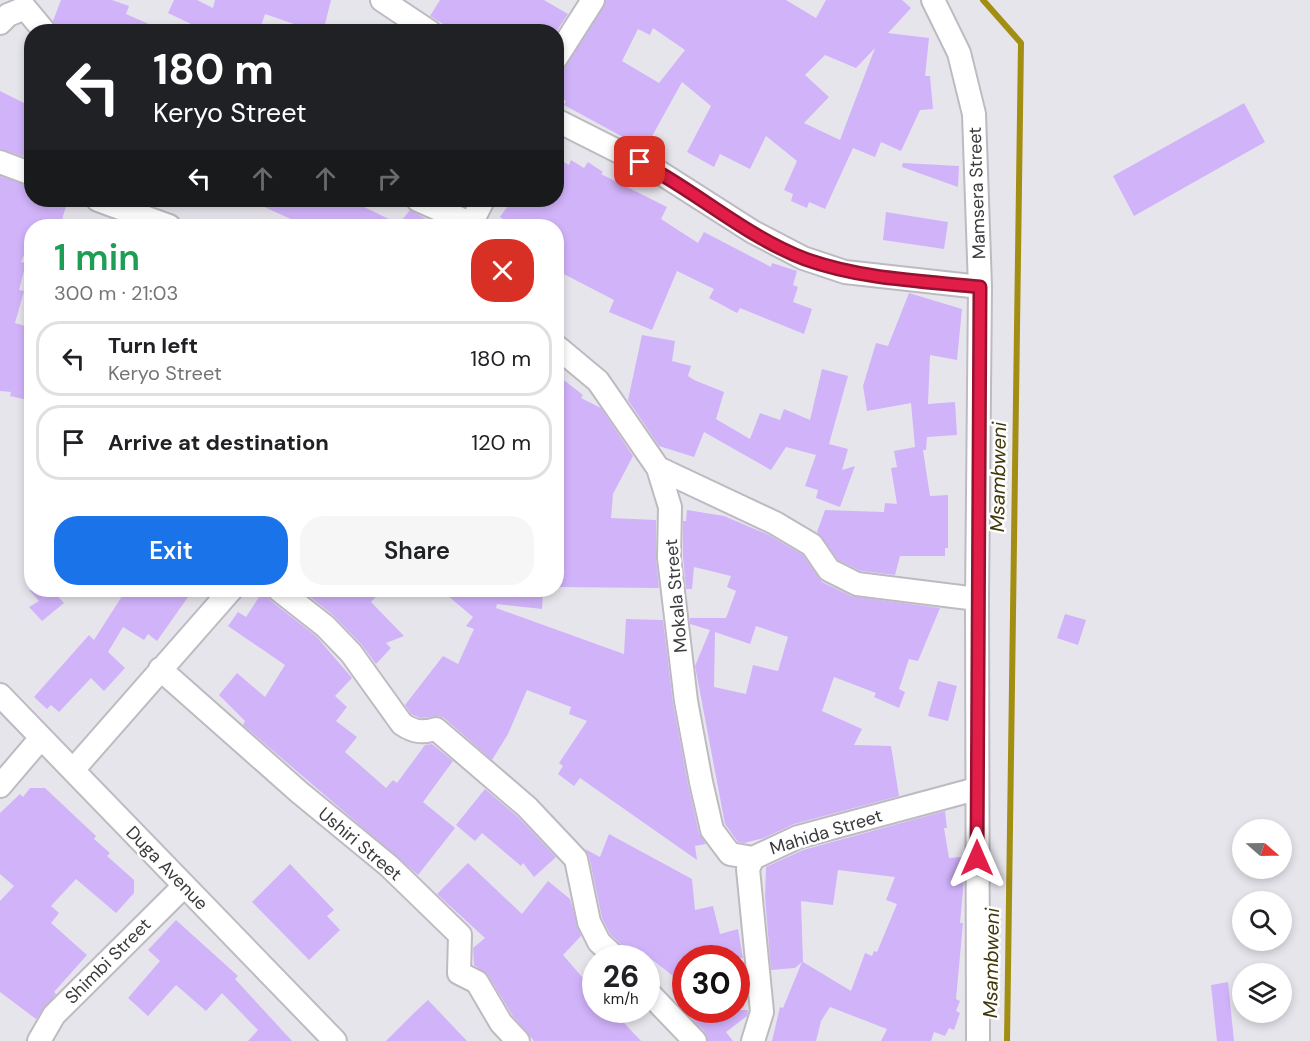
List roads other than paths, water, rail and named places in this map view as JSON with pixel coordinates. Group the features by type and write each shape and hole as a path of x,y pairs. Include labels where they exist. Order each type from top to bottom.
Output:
{"street":[{"path":"382,0 418,24"},
{"path":"564,45 593,0"},
{"name":"Mamsera Street","path":"933,0 959,53 974,114 980,287 976,789 978,1041"},
{"path":"0,23 8,15 26,8 39,24"},
{"path":"564,124 659,172 753,232 803,258 845,272 980,287"},
{"path":"0,162 24,171"},
{"path":"117,207 150,219"},
{"path":"433,207 458,219"},
{"name":"Mokala Street","path":"564,353 598,381 658,468 670,507 669,558 687,701 712,830 730,854 753,858"},
{"path":"658,468 776,523 812,545 829,570 857,584 977,599"},
{"path":"73,770 225,597"},
{"path":"288,597 325,626 351,652 402,724 412,731 424,733 436,729 527,807 576,859 590,922 601,945"},
{"name":"Ushiri Street","path":"160,669 299,792 389,866 460,935 459,973 477,982 501,1023 518,1041"},
{"name":"Duga Avenue","path":"0,695 335,1041"},
{"path":"0,786 41,738"},
{"name":"Mahida Street","path":"753,1041 762,1012 748,869 753,858 798,837 976,789"},
{"name":"Shimbi Street","path":"39,1041 54,1015 184,886"},
{"path":"660,1005 695,1041"}],"waterway":[{"name":"Msambweni","path":"983,0 1021,43 1007,1041"}]}
